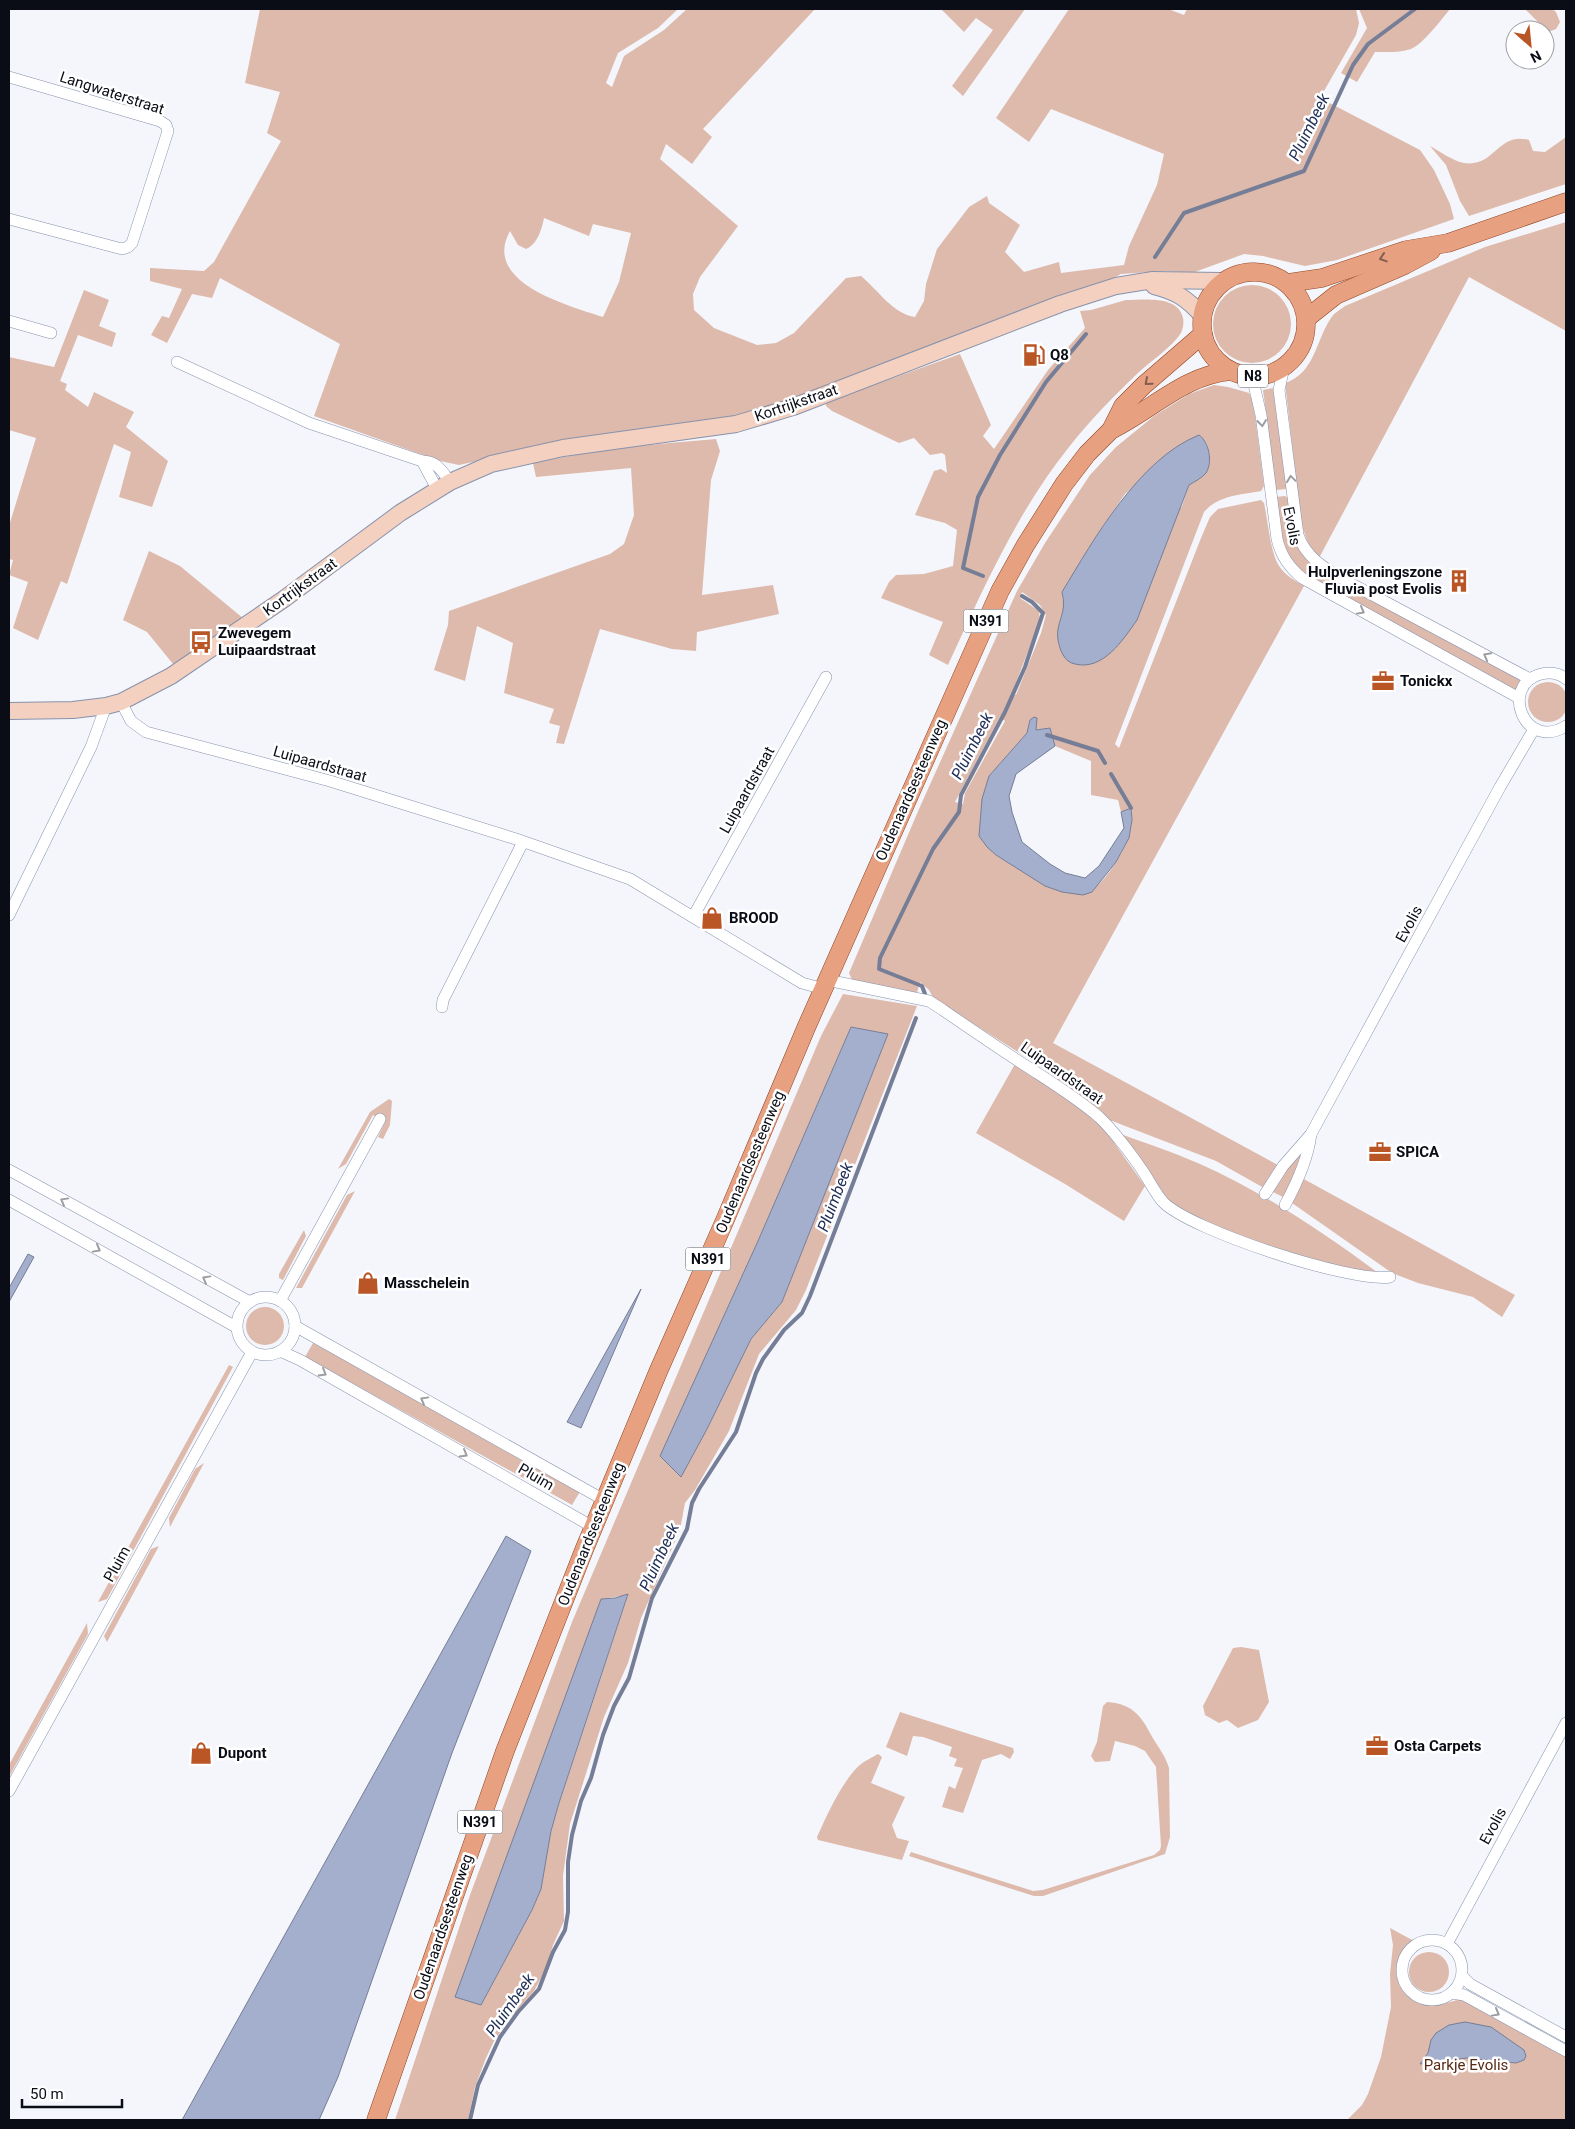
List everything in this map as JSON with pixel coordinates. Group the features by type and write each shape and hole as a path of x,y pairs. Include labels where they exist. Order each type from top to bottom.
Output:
{"main road":[{"path":"1288,283 1322,278 1406,250 1448,242 1566,202"},
{"path":"1223,281 1235,274 1249,271 1263,272 1276,276 1288,283 1297,293 1304,305 1307,318 1336,294 1405,265 1448,242"},
{"name":"Kortrijkstraat","path":"9,711 73,710 114,704 171,676 284,599 400,513 444,486 491,464 562,448 736,424 793,407 1060,304 1132,282 1153,280 1223,281"},
{"name":"N8","path":"1223,281 1212,293 1202,315 1203,334 1212,356 1231,371 1252,376 1272,373 1284,367 1294,358 1302,346 1307,318"},
{"name":"Kortrijkstraat","path":"1132,282 1174,292 1184,297 1202,315"},
{"name":"Oudenaardsesteenweg","path":"376,2120 505,1751 604,1500 825,984 1000,591 1024,546 1064,484 1087,454 1111,430 1123,406 1144,385 1203,334"},
{"name":"Oudenaardsesteenweg","path":"1111,430 1132,420 1157,401 1188,383 1215,372 1231,371"}],"street":[{"name":"Langwaterstraat","path":"9,77 160,121 166,124 168,131 132,242 128,247 122,249 9,219"},
{"path":"9,321 50,333"},
{"path":"176,362 309,422 422,461 430,461 436,464 444,486"},
{"name":"Evolis","path":"1284,367 1279,390 1298,535 1303,548 1329,570 1350,583 1530,679"},
{"name":"Evolis","path":"1252,376 1261,415 1277,539 1288,565 1302,578 1519,698"},
{"path":"1566,679 1555,673 1546,673 1530,679 1521,691 1519,698 1520,712 1534,729 1552,732 1566,726"},
{"name":"Luipaardstraat","path":"693,917 826,677"},
{"path":"9,915 114,704"},
{"name":"Luipaardstraat","path":"114,704 131,721 146,732 330,781 523,842 630,879 802,982 929,1001 1070,1095 1100,1118 1140,1167 1163,1202 1185,1218 1273,1252 1332,1270 1355,1276 1390,1277"},
{"name":"Evolis","path":"1265,1194 1283,1166 1311,1134 1534,729"},
{"path":"442,1007 443,1000 523,842"},
{"path":"280,1301 380,1119"},
{"name":"Evolis","path":"1285,1205 1294,1190 1310,1146 1311,1134"},
{"path":"9,1170 250,1302"},
{"path":"9,1200 236,1327"},
{"path":"265,1297 280,1301 291,1312 295,1326 290,1341 280,1351 271,1355 261,1355 252,1352 244,1346 238,1337 236,1327 242,1309 250,1302 265,1297"},
{"name":"Pluim","path":"295,1326 604,1500"},
{"name":"Pluim","path":"280,1351 308,1365 593,1527"},
{"name":"Pluim","path":"9,1792 252,1352"},
{"name":"Evolis","path":"1447,1944 1566,1723"},
{"path":"1438,1940 1447,1944 1455,1951 1461,1962 1462,1976 1452,1993 1441,2000 1429,2001 1411,1993 1403,1980 1401,1965 1410,1949 1423,1941 1438,1940"},
{"path":"1462,1976 1470,1984 1566,2037"},
{"path":"1452,1993 1464,1995 1566,2051"}],"green space":[{"path":"260,9 678,9 658,28 618,53 606,83 612,87 624,56 664,30 687,9 815,9 703,129 712,137 692,164 666,144 660,159 738,226 700,277 693,294 694,310 714,328 757,345 776,343 794,333 846,278 861,276 886,301 907,315 915,317 924,301 926,284 937,249 969,207 987,196 989,203 1020,225 1005,252 1024,272 1059,262 1061,273 1124,265 1129,246 1157,185 1164,154 1051,109 1029,142 996,118 1069,9 1168,9 1184,15 1187,9 1356,9 1359,23 1356,35 1320,98 1420,150 1434,170 1450,204 1454,219 1337,260 1305,266 1263,256 1244,254 1192,273 1165,271 1121,274 1103,284 789,404 726,422 553,445 459,465 440,461 314,416 340,344 220,278 212,298 192,294 167,343 151,335 162,316 169,318 182,289 150,281 150,268 204,271 214,262 281,141 267,133 280,92 245,83","holes":["544,218 589,236 593,224 631,233 619,282 603,317 551,299 518,278 508,265 504,249 510,231 518,245 526,249 536,240"]},
{"path":"941,9 1025,9 963,96 952,86 993,30 976,18 964,32"},
{"path":"1359,9 1450,9 1432,31 1411,49 1375,52 1357,82 1341,73 1367,28"},
{"path":"1525,9 1552,9 1556,12 1560,22 1555,29 1555,20 1536,20"},
{"path":"1566,137 1566,184 1469,216 1460,201 1446,165 1430,146 1455,160 1464,163 1474,163 1490,156 1510,141 1518,139 1529,140 1533,151 1545,152"},
{"path":"1566,222 1566,331 1469,277 1319,558 1310,549 1301,523 1285,383 1303,372 1309,364 1332,316 1345,306 1485,247"},
{"path":"1244,285 1260,285 1274,291 1285,302 1291,316 1291,332 1285,346 1274,357 1260,363 1244,363 1230,357 1219,346 1213,332 1213,316 1219,302 1230,291"},
{"path":"84,290 109,300 99,326 116,333 112,347 78,335 60,381 67,384 65,390 88,407 94,392 134,412 126,427 168,461 152,507 119,497 131,452 114,444 67,584 61,581 38,640 13,628 28,582 9,575 13,560 9,559 9,526 36,438 9,430 9,357 54,367"},
{"path":"1126,300 1159,300 1175,305 1183,318 1181,333 1103,408 1077,437 1050,472 1002,552 948,665 929,655 943,622 881,598 889,582 896,575 924,574 953,566 957,530 945,523 915,515 934,471 941,469 947,473 945,455 942,453 930,455 914,438 899,443 832,411 826,406 826,402 960,354 991,425 983,436 994,449 1048,370 1085,328 1080,311 1091,310"},
{"path":"1214,385 1249,393 1253,401 1264,486 1261,491 1238,495 1216,502 1204,512 1115,744 1119,748 1201,538 1210,517 1218,509 1261,500 1264,503 1271,544 1279,566 1287,575 1304,586 1053,1043 1278,1165 1268,1178 1264,1188 1216,1161 1107,1119 1040,1066 934,999 929,990 920,982 916,996 852,980 849,973 919,809 1017,591 1045,543 1090,475 1116,447 1154,416 1189,394","holes":["1207,444 1209,466 1205,474 1189,485 1182,506 1058,629 1065,604 1062,592 1101,529 1125,494 1176,448","1022,592 1040,605 1046,615 1041,633 1016,695 1012,693 1040,620 1039,611 1020,598","1000,717 1005,721 965,793 963,804 955,802","1030,720 1035,730 1050,728 1055,746 1091,761 1091,795 1118,800 1121,812 1132,808 1130,831 1121,855 1110,872 1097,886 1083,895 1015,866 996,855 989,776 1027,733"]},
{"path":"1273,388 1287,489 1276,490 1263,390"},
{"path":"716,439 720,451 711,480 702,595 773,585 779,614 697,632 696,651 672,649 600,629 564,744 556,743 560,726 549,723 554,709 504,693 513,643 477,626 465,681 434,670 448,625 449,611 610,554 624,544 634,515 631,468 536,477 533,463 624,448"},
{"path":"1285,496 1288,498 1296,542 1311,564 1522,680 1516,692 1301,572 1288,556 1280,534 1276,497"},
{"path":"149,551 180,566 244,619 173,664 147,632 123,620"},
{"path":"1548,682 1562,688 1568,702 1562,716 1548,722 1534,716 1528,702 1534,688"},
{"path":"843,994 917,1006 806,1290 796,1310 759,1354 729,1431 695,1490 685,1503 680,1530 641,1618 628,1663 604,1717 570,1824 563,1876 564,1921 553,1945 546,1969 534,1991 511,2017 494,2041 475,2087 468,2120 395,2120 470,1895 572,1622 821,1036","holes":["851,1027 888,1034 782,1302 751,1339 707,1429 680,1476 661,1456 758,1241","628,1595 551,1831 541,1889 532,1910 481,2005 601,1599"]},
{"path":"1015,1064 1074,1103 1105,1130 1145,1186 1124,1221 1065,1184 976,1133"},
{"path":"389,1099 392,1101 390,1125 383,1139 378,1137 385,1122 373,1115 346,1164 338,1169 370,1112"},
{"path":"1118,1133 1224,1175 1316,1229 1381,1275 1370,1274 1272,1248 1185,1214 1163,1195"},
{"path":"1305,1145 1285,1198 1271,1191"},
{"path":"1302,1178 1515,1295 1502,1317 1473,1297 1418,1283 1392,1273 1292,1203"},
{"path":"355,1191 302,1288 296,1288 347,1195"},
{"path":"304,1230 306,1236 283,1280 279,1278 279,1274"},
{"path":"265,1307 279,1312 284,1326 279,1340 265,1345 251,1340 246,1326 251,1312"},
{"path":"313,1343 581,1490 572,1505 305,1357"},
{"path":"229,1365 233,1367 107,1599 98,1602"},
{"path":"204,1463 170,1527 169,1518 195,1469"},
{"path":"159,1546 107,1642 104,1636 151,1549"},
{"path":"87,1623 88,1634 9,1777 9,1765"},
{"path":"1241,1647 1259,1650 1269,1702 1258,1720 1238,1728 1227,1720 1219,1723 1205,1715 1203,1706 1233,1648"},
{"path":"1107,1702 1117,1703 1131,1709 1141,1719 1168,1764 1170,1837 1165,1854 1043,1896 1034,1896 909,1856 911,1852 1033,1891 1043,1890 1154,1855 1160,1850 1161,1846 1156,1767 1145,1751 1135,1746 1115,1741 1110,1761 1095,1762 1091,1756 1097,1742 1103,1706"},
{"path":"900,1712 1013,1748 1014,1752 1010,1759 1001,1754 982,1760 963,1813 942,1807 949,1786 955,1789 963,1768 954,1766 957,1759 949,1756 952,1747 923,1737 913,1736 907,1756 886,1747"},
{"path":"878,1754 882,1757 871,1783 905,1797 892,1825 897,1838 909,1841 902,1860 818,1840 817,1837 836,1798 848,1779 861,1764"},
{"name":"Parkje Evolis","path":"1390,1928 1414,1941 1402,1951 1396,1967 1399,1983 1407,1996 1414,2001 1427,2005 1442,2004 1461,1999 1566,2056 1566,2120 1347,2120 1362,2105 1368,2094 1381,2057 1391,2007 1390,1974 1393,1945"},
{"path":"1425,1952 1433,1952 1440,1955 1446,1961 1449,1972 1446,1983 1440,1989 1433,1992 1425,1992 1418,1989 1412,1983 1409,1976 1409,1968 1412,1961 1418,1955"}],"water":[{"path":"1199,435 1205,442 1209,453 1208,468 1202,477 1189,485 1137,620 1119,645 1103,658 1095,663 1085,665 1071,663 1063,655 1058,640 1058,628 1063,612 1062,592 1088,548 1138,481 1177,446"},
{"path":"1034,717 1037,718 1036,730 1050,728 1055,746 1016,774 1009,796 1022,842 1065,873 1085,878 1099,866 1124,828 1121,812 1131,808 1132,820 1129,838 1116,862 1092,892 1083,895 1062,892 1045,886 996,855 979,836 982,799 989,776 1027,733 1030,720"},
{"path":"851,1027 888,1034 782,1302 751,1339 681,1477 660,1456 758,1241"},
{"path":"28,1254 34,1257 9,1302 9,1288"},
{"path":"641,1289 581,1428 567,1422"},
{"path":"506,1536 531,1551 452,1753 338,2077 319,2120 182,2120"},
{"path":"628,1594 559,1803 551,1831 541,1889 532,1910 481,2005 455,1997 601,1599 615,1598"},
{"path":"1465,2022 1491,2027 1524,2050 1526,2056 1524,2060 1516,2063 1467,2058 1420,2064 1428,2053 1431,2040 1436,2033 1449,2025"}],"waterway":[{"name":"Pluimbeek","path":"1155,257 1184,213 1304,171 1353,65 1368,44 1415,9"},
{"name":"Pluimbeek","path":"983,576 963,568 978,497 1000,455 1046,382 1086,334"},
{"name":"Pluimbeek","path":"925,994 922,986 879,969 880,958 933,849 959,812 961,795 1005,712 1025,667 1043,613 1032,602 1022,596"},
{"path":"1047,735 1098,751 1105,763"},
{"path":"1111,774 1131,808"},
{"name":"Pluimbeek","path":"470,2120 478,2085 500,2037 518,2012 539,1989 553,1952 565,1930 568,1912 568,1862 572,1835 603,1735 614,1706 629,1678 652,1598 687,1529 692,1503 699,1489 736,1432 756,1373 763,1359 784,1330 802,1313 810,1296 916,1018"}],"place":[{"name":"Q8","path":"1034,355"},
{"name":"Hulpverleningszone Fluvia post Evolis","path":"1459,581"},
{"name":"Zwevegem Luipaardstraat","path":"201,642"},
{"name":"Tonickx","path":"1383,681"},
{"name":"BROOD","path":"712,918"},
{"name":"SPICA","path":"1380,1152"},
{"name":"Masschelein","path":"368,1283"},
{"name":"Osta Carpets","path":"1377,1746"},
{"name":"Dupont","path":"201,1753"}]}
